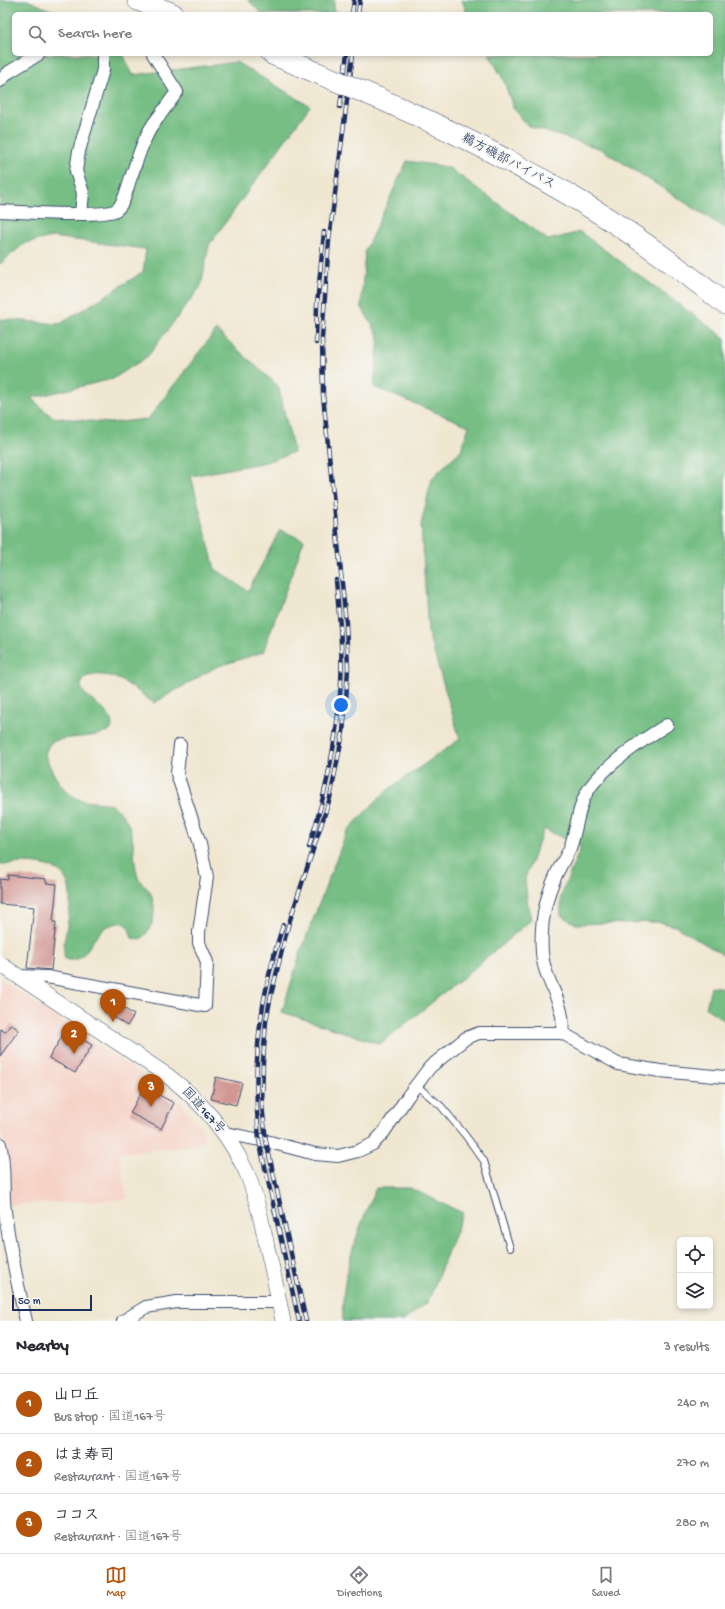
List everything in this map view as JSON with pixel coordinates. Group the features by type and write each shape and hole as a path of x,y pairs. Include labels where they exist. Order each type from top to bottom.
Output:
{"highway":[{"path":"144,4 168,12"},
{"name":"鵜方磯部バイパス","path":"277,56 418,116 504,159 571,196 634,236 686,273 725,304"}],"street":[{"path":"0,81 9,72 35,56"},
{"path":"81,214 83,193 76,171 79,151 103,70 103,56"},
{"path":"0,211 81,214 115,210 122,203 140,150 156,119 166,109 177,92 154,56"},
{"path":"562,1033 562,1017 544,966 542,953 545,907 556,875 574,836 576,819 585,796 596,781 614,764 644,739 667,725"},
{"path":"18,976 47,977 205,1006 206,962 199,943 199,932 207,877 200,844 177,774 180,745"},
{"name":"国道167号","path":"0,964 179,1084 201,1105 224,1133 246,1172 254,1193 261,1218 283,1321"},
{"path":"224,1133 266,1141 315,1154 338,1156 358,1151 378,1139 384,1132 430,1067 469,1036 476,1034 562,1033 618,1064 660,1071 725,1077"},
{"path":"0,1144 2,1153 8,1237 26,1321"},
{"path":"123,1321 146,1307 177,1302 280,1302"}],"lane":[{"path":"416,1085 441,1106 484,1161 510,1248"}],"shaded area":[{"path":"0,979 179,1100 202,1129 203,1141 193,1146 119,1153 127,1199 9,1205 9,1161 0,1130"}],"green space":[{"path":"0,0 27,0 55,12 12,12 12,56 124,56 133,75 236,62 310,106 209,245 201,286 148,356 113,379 31,398 52,417 110,423 148,419 216,330 278,386 294,452 266,462 191,476 215,569 248,591 280,530 304,540 263,652 216,667 154,703 114,677 95,675 85,677 82,681 81,685 87,696 105,711 109,717 112,723 111,730 96,735 56,741 48,746 45,754 59,783 77,799 108,804 117,809 126,820 132,835 138,877 151,894 154,912 149,930 141,939 132,938 126,924 114,924 106,927 85,953 79,958 73,960 65,959 64,954 70,894 64,877 58,871 50,867 38,864 24,863 0,865 0,319 60,324 143,272 146,249 52,237 25,243 0,264"},
{"path":"248,0 334,0 334,12 260,12"},
{"path":"462,0 725,0 725,228 601,149 528,126 513,108 504,81 490,56 713,56 713,12 466,12"},
{"path":"407,161 448,167 548,240 580,232 725,338 725,956 675,926 659,922 576,924 561,915 561,895 581,847 544,829 525,878 531,920 465,976 380,1044 282,1012 301,951 347,831 385,792 460,739 428,633 421,525 432,478 461,450 469,426 374,387 379,337 361,306 365,251"},
{"path":"711,986 725,988 725,1021 706,1008"},
{"path":"376,1188 410,1188 463,1213 428,1302 403,1321 343,1321 344,1287 347,1270 357,1236"}],"building":[{"path":"8,875 46,879 46,883 57,884 53,922 56,922 51,970 27,968 34,907 0,904 0,879 8,880"},
{"path":"113,1001 134,1015 127,1026 106,1012"},
{"path":"11,1024 19,1030 0,1056 0,1029 5,1032"},
{"path":"66,1030 92,1045 75,1073 49,1058"},
{"path":"216,1077 242,1083 236,1105 211,1099"},
{"path":"144,1087 174,1103 161,1129 130,1113"}],"railway":[{"path":"352,12 354,0"},
{"path":"358,12 360,0"},
{"path":"340,107 347,56"},
{"path":"306,1321 266,1141 262,1105 263,1062 266,1021 271,995 288,926 330,798 343,732 346,700 348,668 346,623 323,395 322,338 329,240 353,56"},
{"path":"316,343 317,305 324,232"},
{"path":"309,847 326,787 337,725 341,683 341,657 336,580"},
{"path":"283,925 268,979 259,1031 256,1084 257,1111 259,1140 299,1321"}],"place":[{"name":"山口丘","path":"113,1022"},
{"name":"はま寿司","path":"74,1054"},
{"name":"ココス","path":"151,1107"}]}
